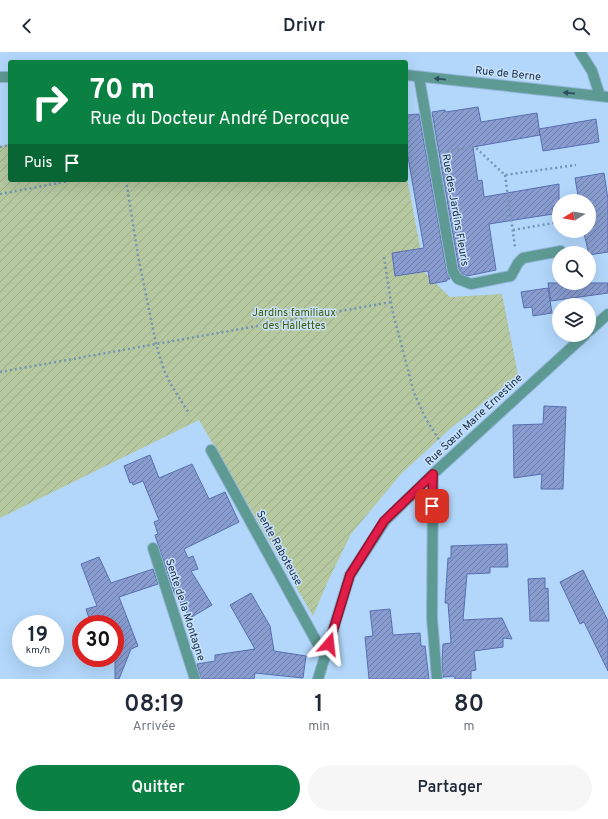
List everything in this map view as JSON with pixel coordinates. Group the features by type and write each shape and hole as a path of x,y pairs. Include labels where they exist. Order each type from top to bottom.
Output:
{"street":[{"path":"580,52 604,96"},
{"name":"Rue de Berne","path":"408,75 604,96"},
{"name":"Rue des Jardins Fleuris","path":"419,77 453,272 458,279 471,284 511,276 518,263 523,258 552,253"},
{"path":"596,325 608,314"},
{"name":"Rue Sœur Marie Ernestine","path":"318,679 350,575 384,521 450,458 577,342"},
{"name":"Sente Raboteuse","path":"211,450 325,657"},
{"path":"433,474 432,618 437,679"},
{"name":"Sente de la Montagne","path":"153,548 195,679"}],"path":[{"path":"433,154 475,147 505,175 518,263"},
{"path":"505,175 576,164"},
{"path":"0,194 64,182"},
{"path":"126,182 138,256 156,344 164,370 170,383 188,412"},
{"path":"596,216 608,214"},
{"path":"513,230 552,223"},
{"path":"384,257 391,302 414,393 426,419 450,458"},
{"path":"0,372 391,302"}],"green space":[{"name":"Jardins familiaux des Hallettes","path":"8,144 8,182 408,182 425,273 450,297 502,294 518,375 450,429 401,474 351,534 313,616 199,420 0,518 0,146"}],"building":[{"path":"478,107 481,122 537,113 540,135 473,147 478,181 482,180 484,197 559,184 559,194 552,194 552,214 489,224 496,270 467,276 462,274 459,269 432,112 445,110 446,112"},
{"path":"419,114 447,273 450,279 447,279 447,281 430,284 428,271 395,276 392,253 424,248 408,157 408,115"},
{"path":"596,119 599,142 543,151 539,129"},
{"path":"604,173 608,199 608,252 596,254 596,246 587,246 585,238 596,238 596,194 578,194 575,178"},
{"path":"548,283 552,283 552,290 596,290 596,283 608,283 608,293 572,298 552,298 551,301"},
{"path":"548,288 552,313 533,316 532,307 524,308 521,292"},
{"path":"544,406 566,407 563,489 541,489 542,474 514,478 513,425 543,424"},
{"path":"150,455 159,478 192,464 209,499 225,492 239,522 184,549 188,558 193,556 198,569 191,571 212,605 190,618 174,592 155,535 158,534 154,522 159,520 143,481 133,485 132,482 130,483 124,466"},
{"path":"507,544 508,567 490,567 490,573 467,574 463,620 502,618 512,639 503,638 503,647 474,651 476,670 471,671 471,679 455,679 454,676 443,677 443,644 451,643 448,603 445,603 448,558 451,558 451,546"},
{"path":"99,557 111,583 153,569 158,584 119,597 138,646 131,649 124,666 124,615 88,615 86,609 97,606 81,564"},
{"path":"583,570 608,621 608,671 584,622 580,624 560,582"},
{"path":"545,578 545,589 548,588 549,621 530,621 528,579"},
{"path":"251,593 270,626 274,651 306,656 303,678 255,673 254,679 201,679 197,664 215,661 215,655 255,649 230,605"},
{"path":"390,609 393,635 420,633 421,646 425,646 429,679 369,679 365,637 373,636 370,611"},
{"path":"115,667 124,667 119,679 115,679"}],"route":[{"path":"329,644 350,575 384,521 433,474 432,506"}]}
